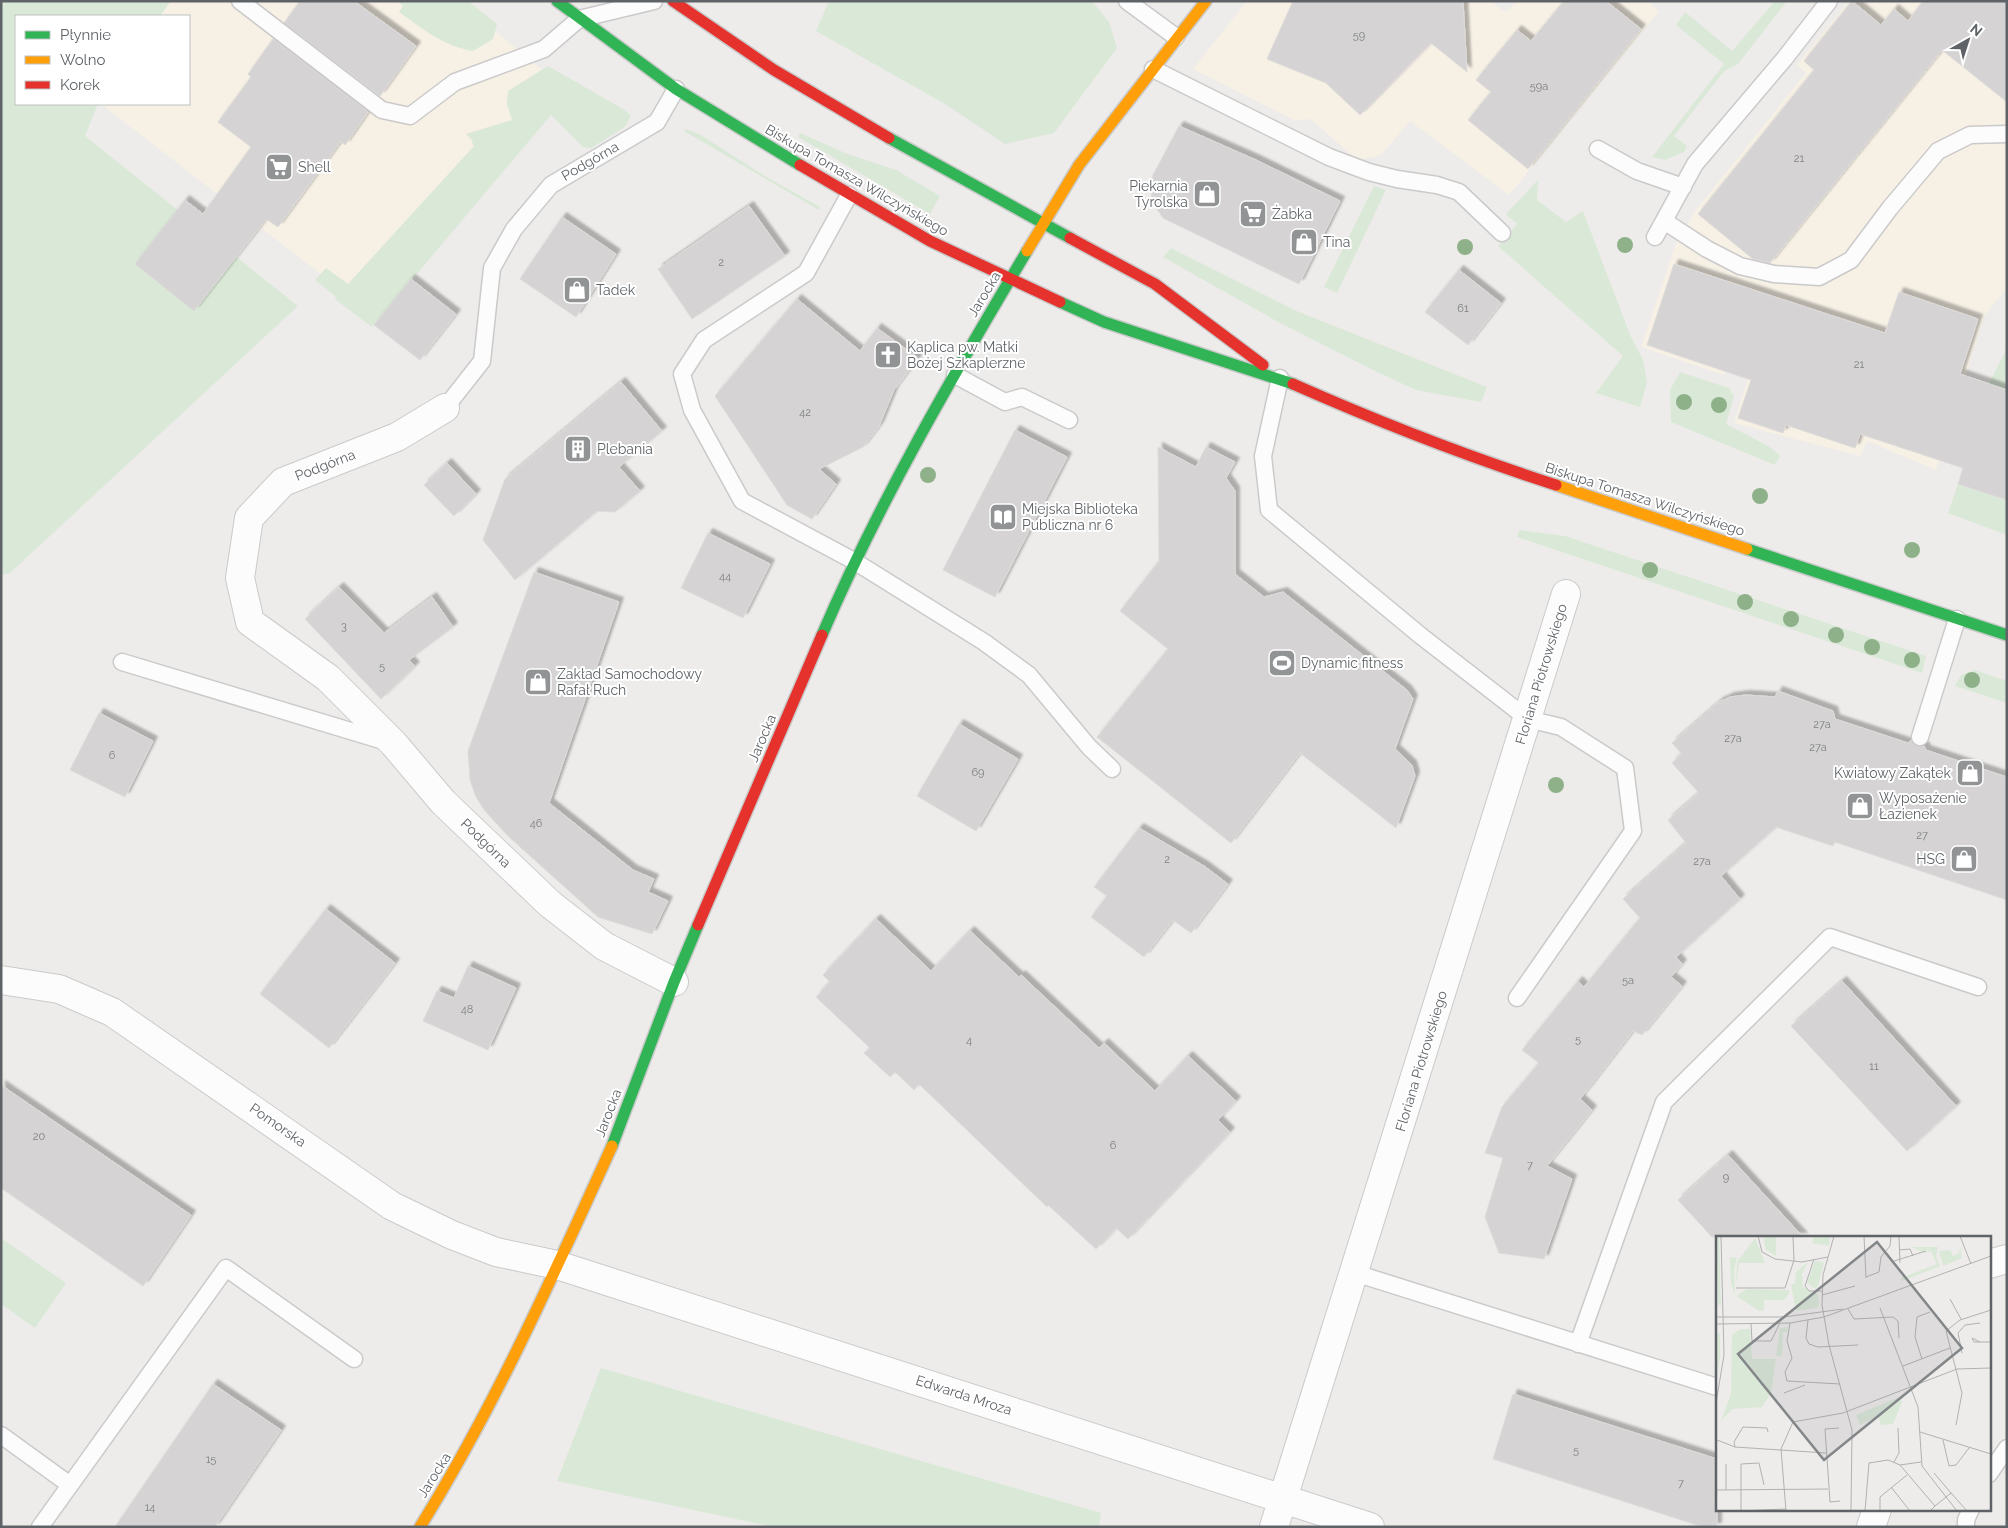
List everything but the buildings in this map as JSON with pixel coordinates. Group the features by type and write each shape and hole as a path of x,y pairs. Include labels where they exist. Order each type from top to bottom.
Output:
{"street":[{"name":"Biskupa Tomasza Wilczyńskiego","path":"556,1 676,89 850,196 903,227 1010,280 1104,322 1280,378 1382,423 1467,456 2007,635"},
{"name":"Biskupa Tomasza Wilczyńskiego","path":"673,1 783,75 907,149 1155,284 1280,378"},
{"name":"Jarocka","path":"420,1527 458,1466 514,1358 612,1145 674,982 854,562 955,375 1043,223 1079,165 1153,70 1176,37 1206,1"},
{"name":"Podgórna","path":"445,408 397,437 283,482 249,518 240,578 250,622 328,678 394,744 443,802 550,904 604,946 674,982"},
{"name":"Floriana Piotrowskiego","path":"1274,1527 1285,1498 1566,594"},
{"name":"Pomorska","path":"1,980 59,989 112,1012 392,1206 452,1235 496,1252 557,1265"},
{"path":"1990,1264 2007,1259"},
{"name":"Edwarda Mroza","path":"557,1265 1285,1498 1370,1527"},
{"path":"1872,1527 1877,1510"}],"lane":[{"path":"240,1 382,110 410,116 455,82 544,49 579,19 654,1"},
{"path":"1127,1 1176,37"},
{"path":"1655,237 1695,164 1785,58 1829,1"},
{"path":"1153,70 1330,157 1378,174 1437,184 1459,192 1502,232"},
{"name":"Podgórna","path":"445,408 482,361 492,268 514,229 551,184 657,122 676,89"},
{"path":"1664,221 1700,245 1740,266 1774,274 1819,277 1851,260 1890,208 1938,151 1970,135 2007,134"},
{"path":"1598,149 1637,171 1683,187"},
{"path":"850,196 806,273 704,340 682,374 692,410 742,501 854,562 984,642 1029,675 1088,747 1112,769"},
{"path":"955,375 1005,402 1022,397 1069,420"},
{"path":"1280,378 1263,456 1268,510 1421,636 1528,719 1561,727 1625,768 1633,831 1517,998"},
{"path":"1920,737 1957,619"},
{"path":"122,662 394,744"},
{"path":"1578,1344 1664,1102 1830,937 1978,987"},
{"path":"40,1527 226,1268 354,1359"},
{"path":"1355,1273 1716,1387"},
{"path":"1,1435 70,1485"},
{"path":"1990,1473 2007,1448"},
{"path":"1966,1527 1966,1520 1971,1510"}],"shaded area":[{"name":"Shell","path":"163,1 458,1 555,80 362,306 102,105 190,105 190,15 153,15"},
{"path":"1247,1 1490,1 1505,12 1518,1 1648,1 1659,11 1509,195 1410,121 1381,155 1357,160 1311,119 1296,121 1193,69"},
{"path":"1849,1 2007,1 2007,288 1985,315 1936,470 1867,441 1860,456 1734,423 1753,364 1729,357 1724,375 1641,347 1675,246 1696,210 1806,73 1797,65"}],"green space":[{"path":"1,1 171,1 161,15 15,15 15,105 98,105 85,136 298,306 10,573 1,575"},
{"path":"397,1 468,1 497,24 493,39 473,51 462,49 434,36 399,12 403,6"},
{"path":"829,1 1092,1 1109,22 1117,48 1054,133 1005,144 945,104 816,31"},
{"path":"1775,1 1787,1 1738,64 1724,71 1674,136 1687,146 1684,152 1665,160 1652,157 1724,64 1676,25 1685,12 1732,51"},
{"path":"548,66 625,110 631,116 625,127 591,148 583,147 551,115 372,327 336,300 335,296 315,280 326,268 348,284 474,146 473,141 466,134 512,120 507,104 508,91"},
{"path":"686,129 701,135 763,175 820,207 819,210 684,131"},
{"path":"800,133 845,153 896,170 940,196 930,214 798,137"},
{"path":"1538,180 1537,200 1566,222 1583,211 1630,335 1643,360 1647,382 1640,407 1596,393 1623,356 1498,246 1517,224 1506,214"},
{"path":"1374,186 1386,190 1337,293 1324,287"},
{"path":"1171,248 1299,312 1487,387 1481,402 1416,390 1377,372 1278,322 1163,257"},
{"path":"2007,348 2007,390 1997,387 1974,413"},
{"path":"1680,372 1729,388 1734,396 1726,424 1770,447 1780,456 1775,465 1671,422 1670,390"},
{"path":"1958,484 2007,500 2007,535 1948,513"},
{"path":"1519,530 1565,536 1926,656 1922,673 1517,537"},
{"path":"1975,670 2007,681 2007,703 1955,686 1961,675"},
{"path":"1,1238 66,1283 35,1328 1,1304"},
{"path":"601,1368 1101,1513 1099,1527 773,1527 557,1481"}],"traffic: fast":[{"path":"557,1 676,89 800,165"},
{"path":"889,138 1070,238"},
{"path":"822,635 844,585 892,488 1027,251"},
{"path":"1060,302 1104,322 1293,384"},
{"path":"1747,549 2007,635"},
{"path":"612,1146 674,982 698,925"}],"traffic: slow":[{"path":"1027,251 1079,165 1206,1"},
{"path":"1556,485 1747,549"},
{"path":"420,1527 498,1388 545,1292 612,1146"}],"traffic: jam":[{"path":"673,1 774,70 889,138"},
{"path":"800,165 930,241 1060,302"},
{"path":"1070,238 1155,284 1263,365"},
{"path":"1293,384 1423,438 1556,485"},
{"path":"698,925 822,635"}],"place":[{"name":"Shell","path":"279,167"},
{"name":"Piekarnia Tyrolska","path":"1207,194"},
{"name":"Żabka","path":"1253,214"},
{"name":"Tina","path":"1304,242"},
{"name":"Tadek","path":"577,290"},
{"name":"Kaplica pw. Matki Bożej Szkaplerzne","path":"888,355"},
{"name":"Plebania","path":"578,449"},
{"name":"Miejska Biblioteka Publiczna nr 6","path":"1003,517"},
{"name":"Dynamic fitness","path":"1282,663"},
{"name":"Zakład Samochodowy Rafał Ruch","path":"538,682"},
{"name":"Kwiatowy Zakątek","path":"1970,773"},
{"name":"Wyposażenie Łazienek","path":"1860,806"},
{"name":"HSG","path":"1964,859"}]}
